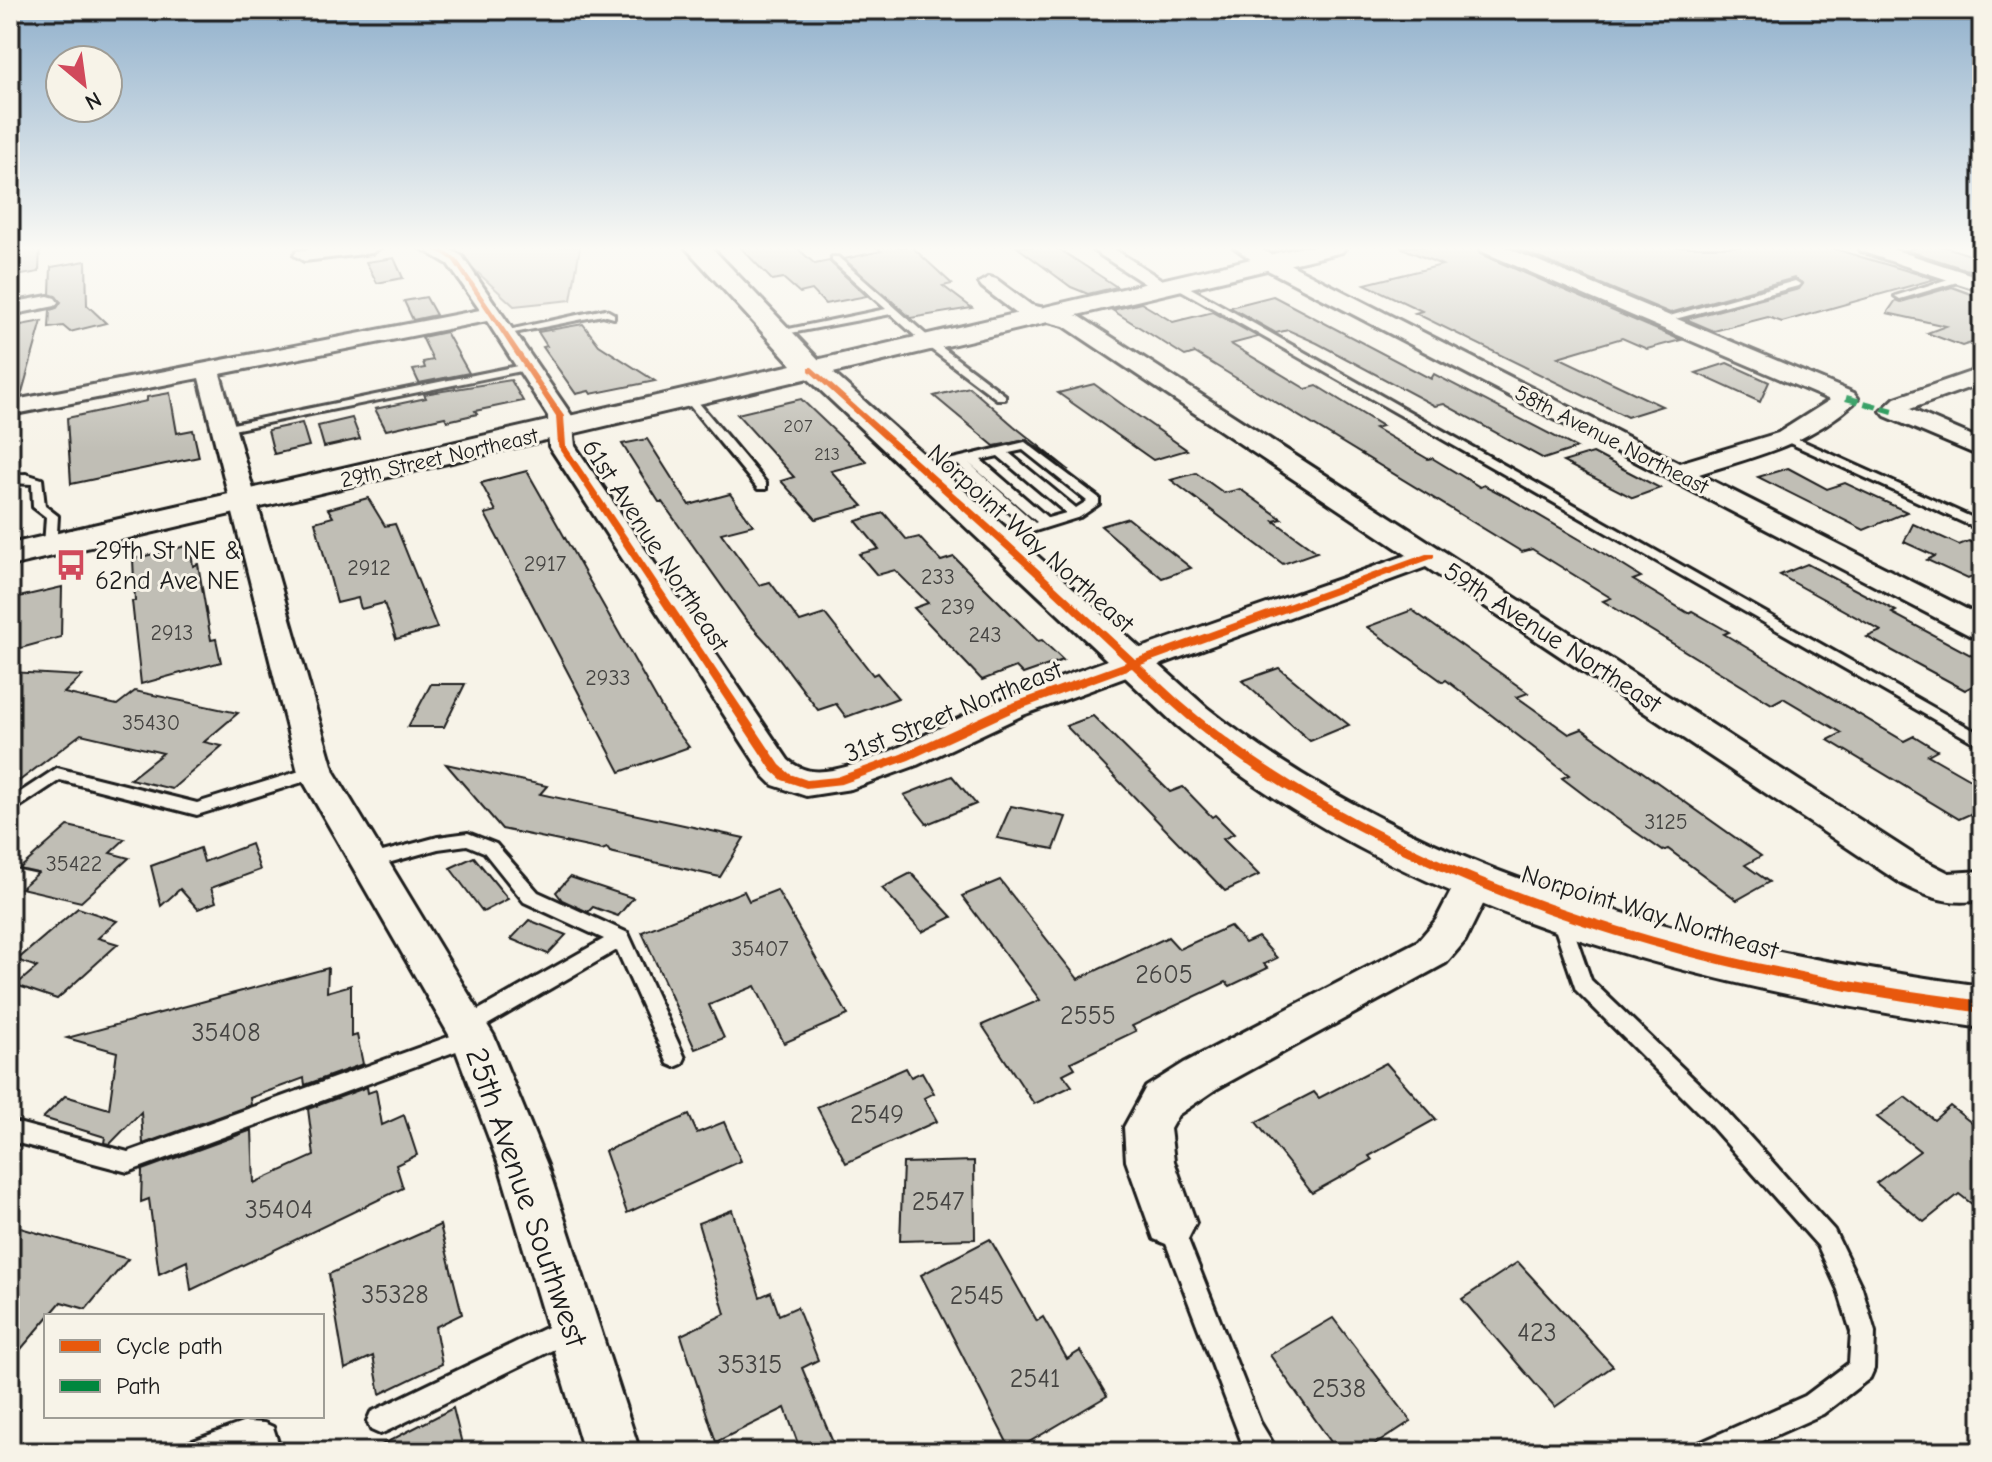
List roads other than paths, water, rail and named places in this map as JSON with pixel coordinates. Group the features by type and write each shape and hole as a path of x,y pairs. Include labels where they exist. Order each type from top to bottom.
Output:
{"main road":[{"name":"Norpoint Way Northeast","path":"761,315 812,369"},
{"name":"29th Street Northeast","path":"10,555 243,504 812,369"}],"street":[{"name":"61st Avenue Northeast","path":"494,315 560,416 562,446 776,768 786,777 806,784"},
{"name":"29th Street Northeast","path":"812,369 1044,315"},
{"name":"59th Avenue Northeast","path":"1053,315 1071,321 1896,862 1926,879 1969,887"},
{"name":"58th Avenue Northeast","path":"1371,315 1982,629"},
{"path":"1649,315 1846,398 1820,423 1789,439 1677,472"},
{"path":"10,408 208,370 499,323"},
{"name":"Norpoint Way Northeast","path":"812,369 951,463 1027,530 1135,663 1233,749 1320,806 1476,880 1608,928 1796,978 1886,996 1982,1007"},
{"name":"25th Avenue Southwest","path":"208,370 316,772 469,1032 523,1165 612,1452"},
{"path":"1982,375 1903,403 1893,411 1982,449"},
{"name":"31st Street Northeast","path":"806,784 838,781 905,757 1011,708 1430,556"},
{"path":"1171,1223 1150,1161 1147,1127 1162,1101 1200,1076 1432,952 1451,930 1476,880"}],"lane":[{"path":"499,323 574,315"},
{"path":"779,334 872,315"},
{"path":"898,315 1001,397"},
{"path":"1222,315 1982,742"},
{"path":"1660,320 1678,315"},
{"path":"223,429 527,367"},
{"path":"689,398 762,486"},
{"path":"1789,439 1982,527"},
{"path":"951,463 1019,446 1030,447 1095,501 1075,514 1027,530"},
{"path":"999,451 1075,514"},
{"path":"10,479 26,478 38,482 39,507 52,516 51,546"},
{"path":"10,807 57,774 197,809 316,772"},
{"path":"370,862 438,843 468,839 490,848 531,897 621,938 675,1058"},
{"path":"1558,911 1583,984 1742,1142 1826,1238 1850,1288 1863,1332 1861,1369 1814,1405 1708,1452"},
{"path":"10,1131 128,1162 469,1032 621,938"},
{"path":"1171,1223 1250,1431 1265,1452"},
{"path":"380,1421 573,1327"},
{"path":"196,1452 245,1435 264,1436 268,1452"}],"place":[{"name":"29th St NE & 62nd Ave NE","path":"71,565"}]}
